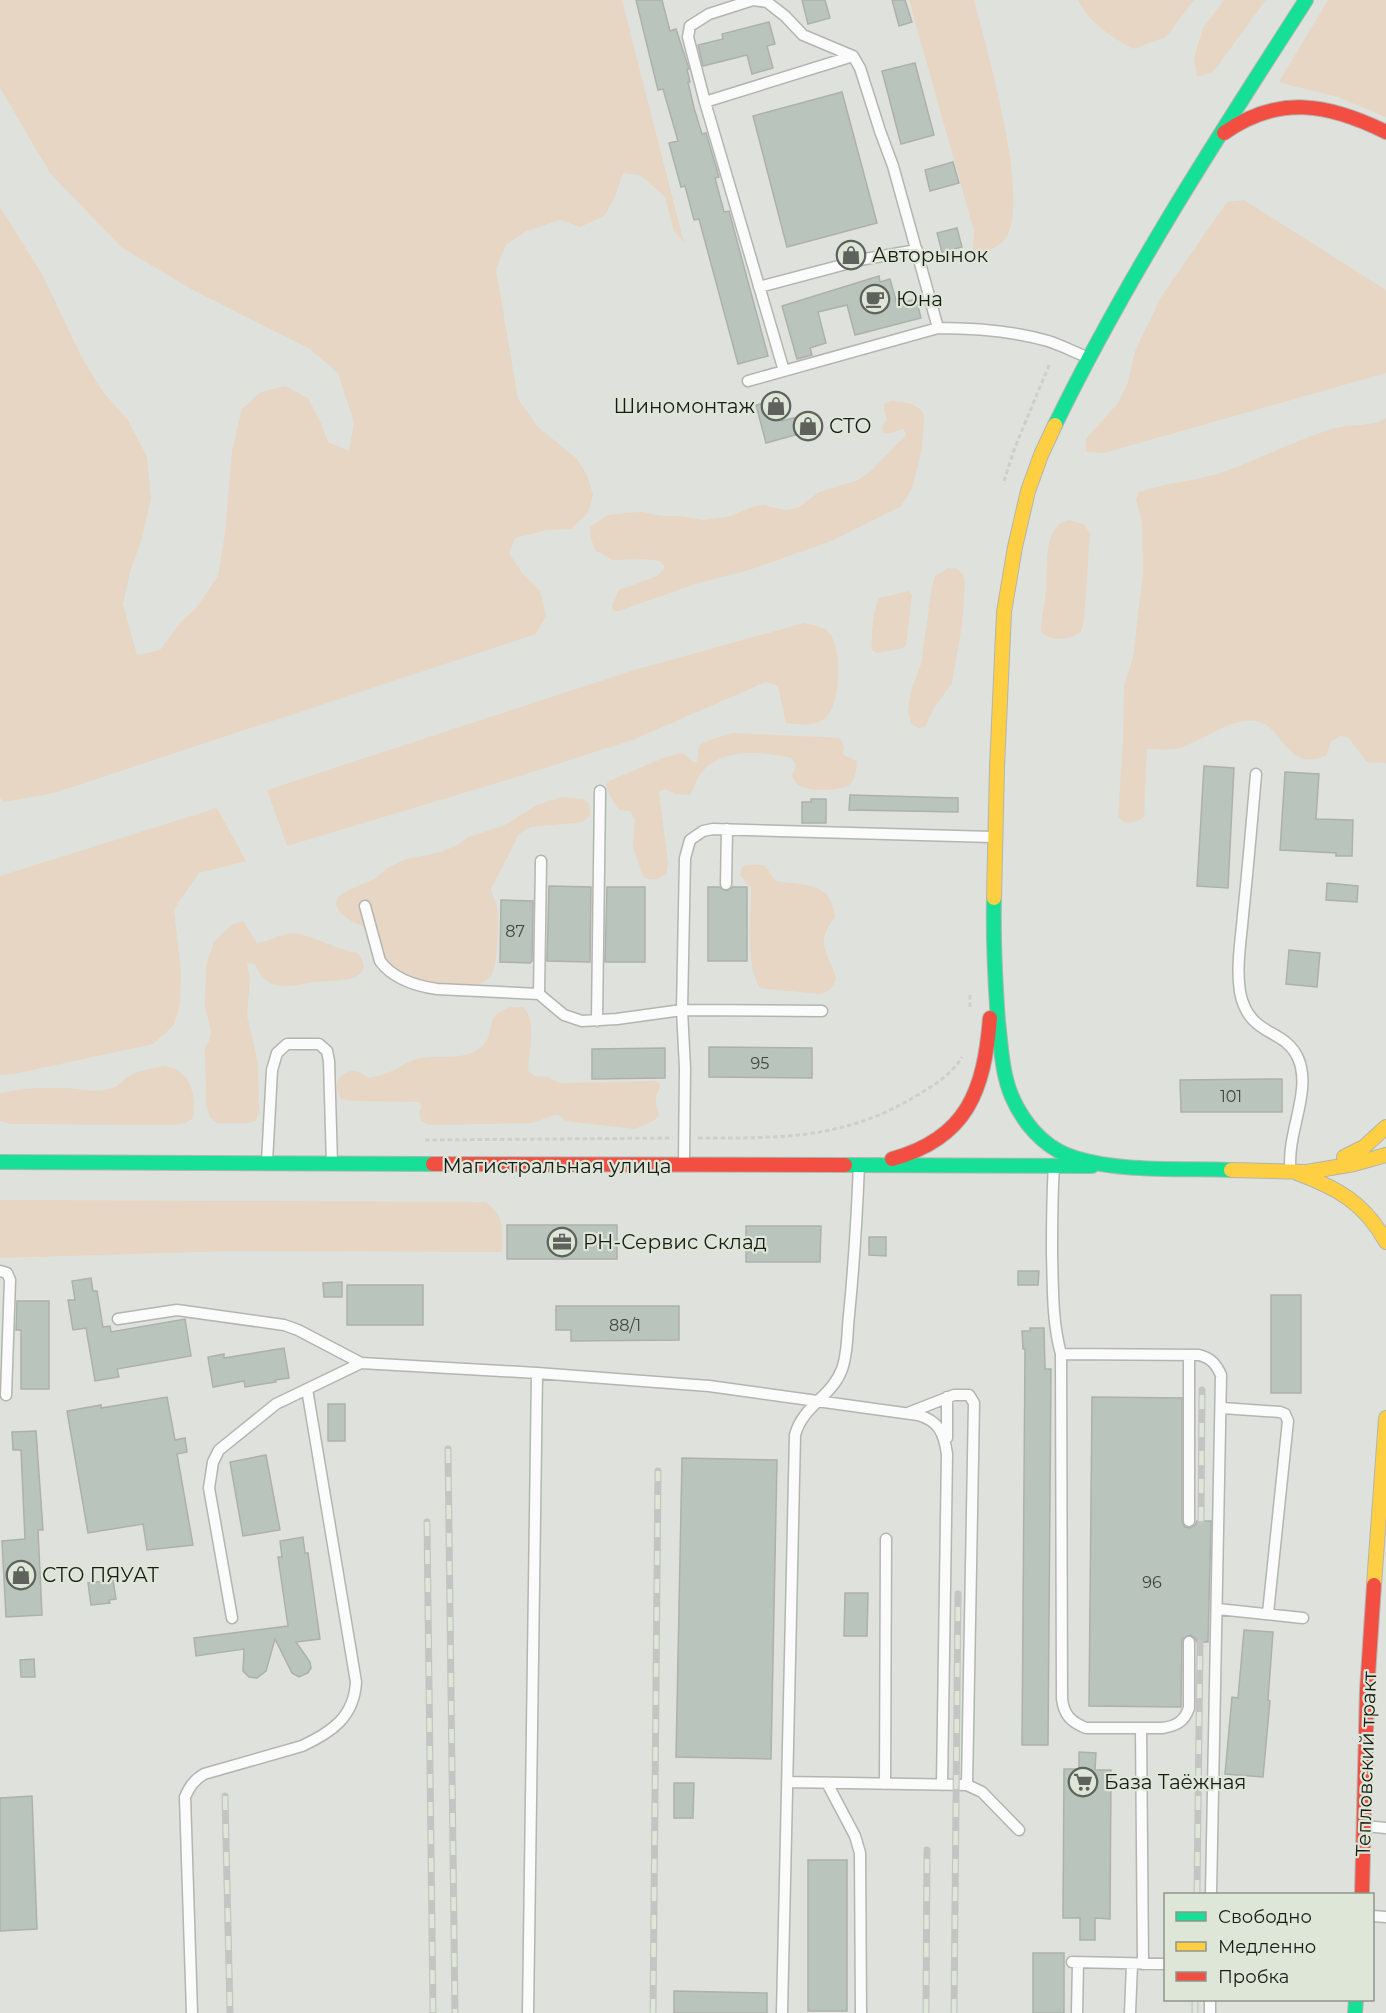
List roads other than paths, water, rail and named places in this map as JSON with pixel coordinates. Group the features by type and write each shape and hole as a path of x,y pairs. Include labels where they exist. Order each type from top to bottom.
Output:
{"main road":[{"path":"859,1164 894,1159 910,1154 948,1130 978,1089 988,1037 993,959 997,767 1004,612 1015,547 1028,491 1041,455 1088,358 1214,142 1305,0"},
{"path":"1214,142 1246,117 1280,107 1304,106 1327,110 1351,117 1386,132"},
{"path":"993,959 1005,1074 1018,1109 1039,1137 1052,1148 1069,1156 1115,1166 1307,1172 1331,1169 1386,1155"},
{"path":"1290,1171 1346,1156 1364,1147 1386,1127"},
{"name":"Магистральная улица","path":"0,1162 267,1165 1115,1166"},
{"path":"1290,1171 1350,1198 1368,1211 1386,1242"},
{"name":"Тепловский тракт","path":"1362,1893 1367,1690 1380,1571 1386,1418"}],"lane":[{"path":"784,371 688,37 690,26 709,14 753,0 767,2 785,16 803,35 853,56 860,68 893,166 938,328"},
{"path":"705,102 853,56"},
{"path":"759,287 865,259 916,250"},
{"path":"748,381 938,328 966,328 1022,335 1050,342 1088,358"},
{"path":"1256,774 1238,972 1244,1007 1251,1018 1261,1028 1280,1038 1292,1048 1299,1060 1301,1096 1291,1149 1290,1171"},
{"path":"597,1021 600,791"},
{"path":"726,884 727,829"},
{"path":"684,1166 685,1068 682,1010 687,846 694,836 703,831 727,829 996,837"},
{"path":"539,994 541,861"},
{"path":"365,906 380,961 385,968 423,987 539,994 572,1019 597,1021 682,1010 822,1011"},
{"path":"267,1165 272,1070 278,1053 287,1044 318,1044 327,1051 332,1165"},
{"path":"782,2013 795,1435 798,1423 804,1414 835,1383 844,1365 855,1254 859,1164"},
{"path":"1054,1166 1052,1193 1054,1321 1061,1354 1062,1699 1068,1718 1086,1728 1173,1726 1186,1717 1189,1708 1189,1642"},
{"path":"0,1271 7,1274 10,1280 6,1395"},
{"path":"118,1319 177,1310 284,1325 361,1363 709,1386 918,1414 934,1421 944,1436 947,1454"},
{"path":"1061,1354 1190,1355 1207,1357 1218,1368 1222,1383 1222,1408 1211,1893"},
{"path":"1189,1521 1190,1355"},
{"path":"232,1618 209,1488 213,1462 219,1450 276,1404 361,1363"},
{"path":"528,2013 537,1373"},
{"path":"192,2013 185,1797 190,1786 196,1778 204,1774 302,1746 317,1739 344,1717 356,1694 356,1682 307,1389"},
{"path":"908,1413 954,1395 969,1395 973,1399 967,1785"},
{"path":"942,1785 947,1397"},
{"path":"1222,1408 1280,1412 1285,1414 1288,1421 1268,1613"},
{"path":"885,1784 886,1539"},
{"path":"1218,1608 1303,1618"},
{"path":"1130,2013 1137,1964 1141,1728"},
{"path":"787,1782 967,1785 982,1792 1018,1830"},
{"path":"827,1783 855,1836 860,1853 861,2013"},
{"path":"1364,1826 1386,1828"},
{"path":"1077,2013 1075,1963 1164,1964"}],"railway":[{"path":"1201,1521 1202,1390"},
{"path":"448,1449 455,2013"},
{"path":"653,2013 658,1471"},
{"path":"427,1522 433,2013"},
{"path":"954,2013 958,1594"},
{"path":"1197,1893 1200,1643"},
{"path":"225,1796 230,2013"},
{"path":"926,2013 927,1850"},
{"path":"1195,2001 1195,2013"}],"place":[{"name":"Авторынок","path":"851,255"},
{"name":"Юна","path":"875,299"},
{"name":"Шиномонтаж","path":"776,406"},
{"name":"СТО","path":"808,426"},
{"name":"РН-Сервис Cклад","path":"562,1242"},
{"name":"СТО ПЯУАТ","path":"21,1575"},
{"name":"База Таёжная","path":"1083,1782"}]}
